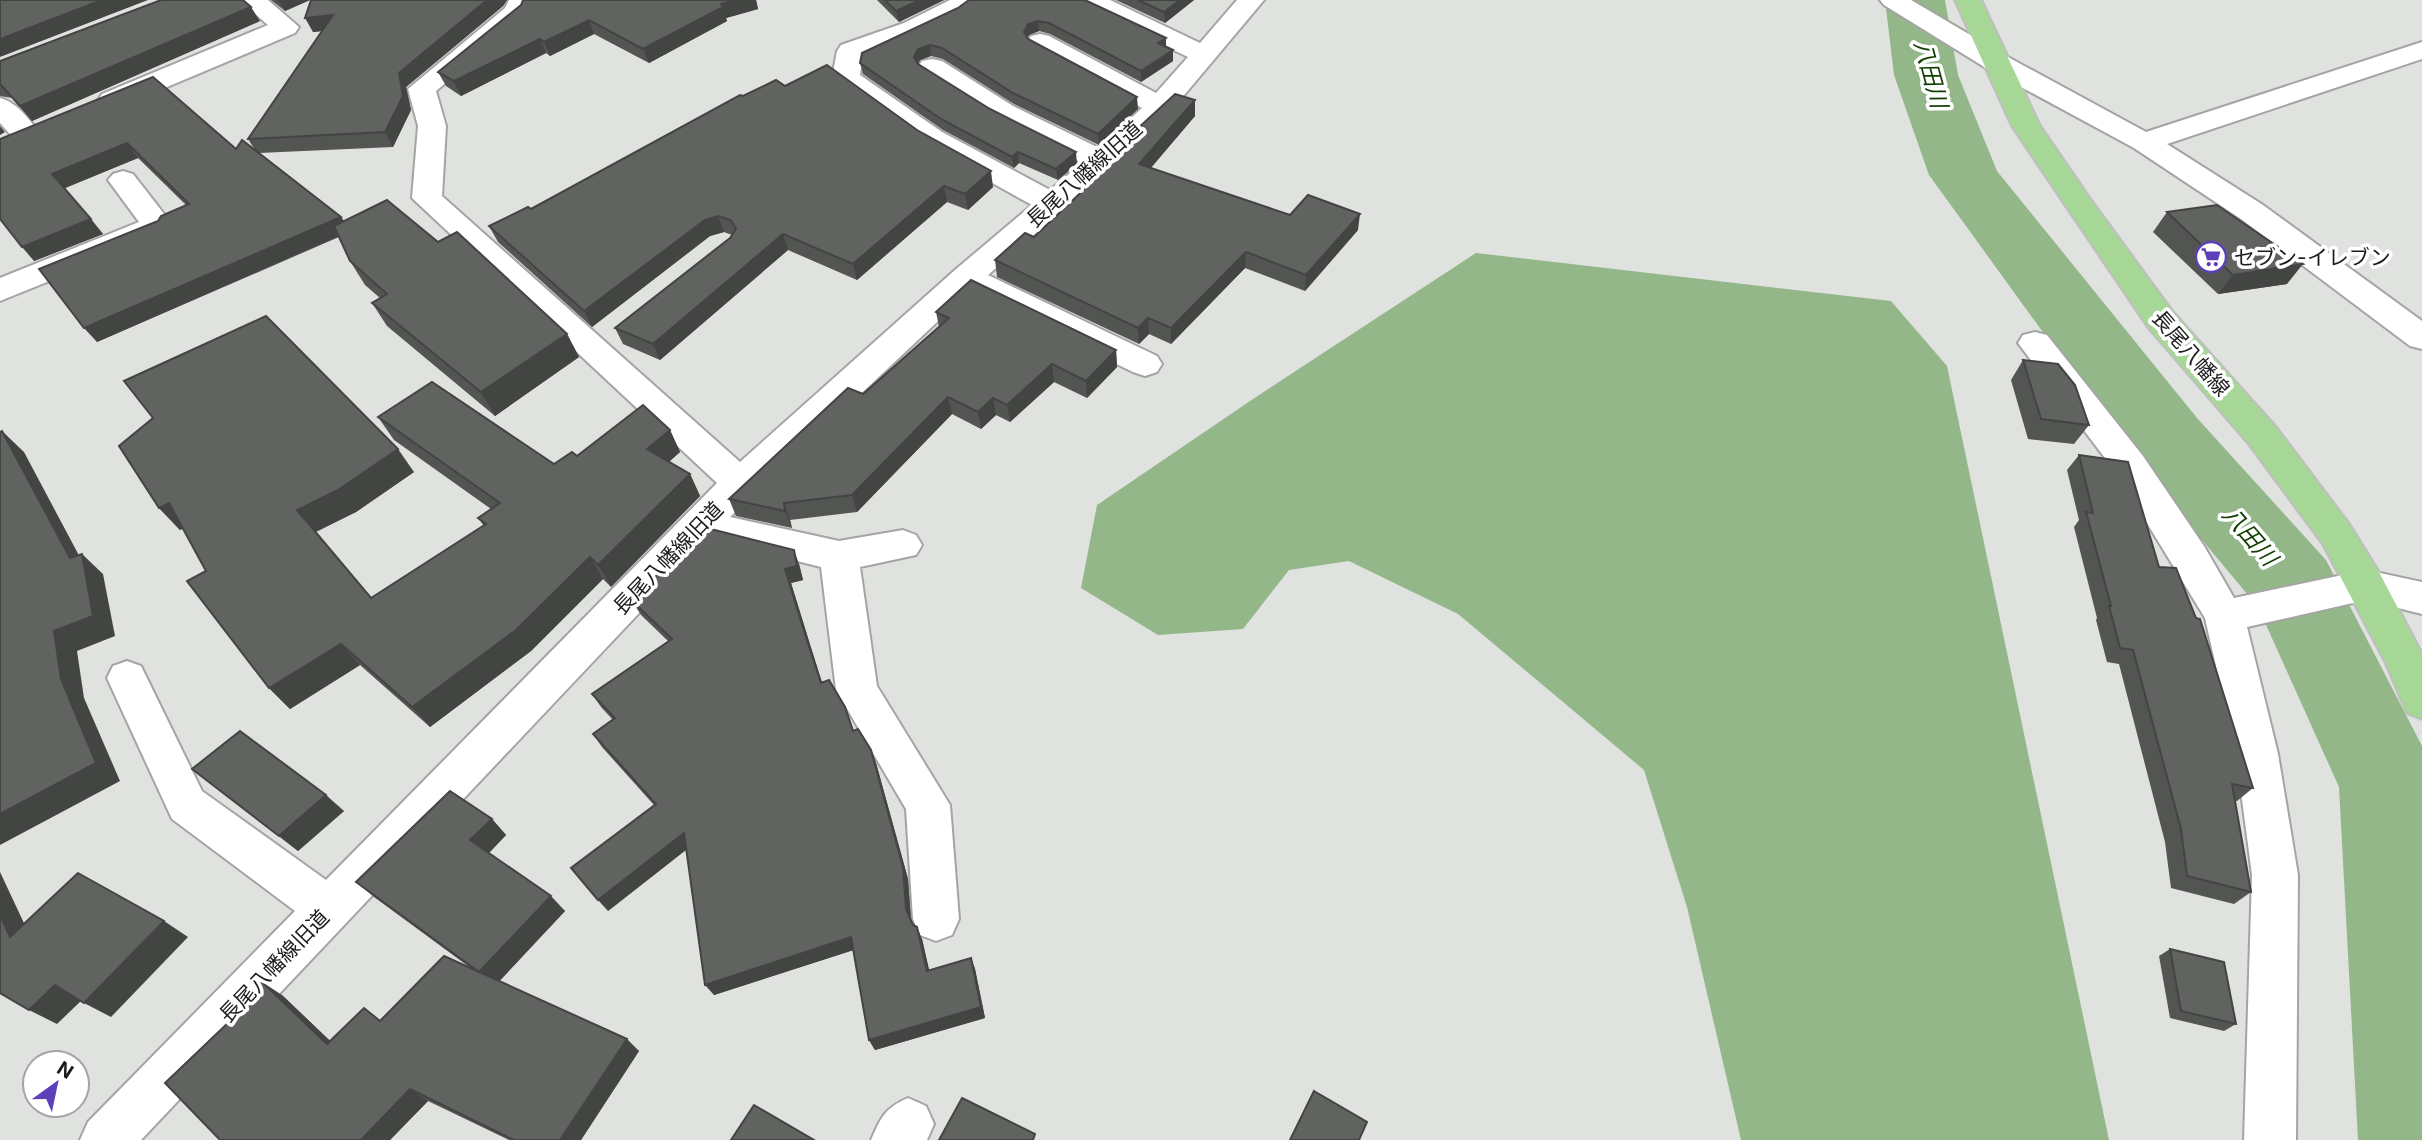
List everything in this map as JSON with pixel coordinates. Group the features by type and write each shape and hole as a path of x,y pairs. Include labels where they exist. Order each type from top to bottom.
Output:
{"main road":[{"name":"長尾八幡線","path":"1968,0 2026,126 2160,319 2262,435 2336,534 2366,585 2422,701"}],"street":[{"path":"88,110 286,27 252,0"},
{"path":"522,0 516,12 422,89 432,126 427,198 602,339 740,483"},
{"path":"963,0 961,5 913,30 850,51 846,78 932,138 1053,204"},
{"path":"1089,0 1205,55"},
{"name":"長尾八幡線旧道","path":"106,1140 740,483 966,276 1102,161 1160,106 1251,0"},
{"path":"1893,0 1996,62 2144,142 2252,212 2422,338"},
{"path":"1040,42 1160,106"},
{"path":"2144,142 2422,50"},
{"path":"932,67 1003,112 1102,161"},
{"path":"0,106 39,131 0,148"},
{"path":"0,290 157,226 123,180"},
{"path":"966,276 1145,364"},
{"path":"2035,342 2130,465 2190,557 2224,616 2257,754 2275,875 2270,1140"},
{"path":"702,523 755,538 839,556 903,545"},
{"path":"839,556 857,690 928,805 936,919"},
{"path":"2224,616 2366,585 2422,598"},
{"path":"127,678 187,805 329,909"}],"shaded area":[{"path":"1476,253 1891,301 1947,366 2109,1140 1741,1140 1687,907 1644,770 1458,614 1349,561 1289,570 1243,629 1158,635 1081,588 1097,505"}],"building":[{"path":"0,0 102,0 0,39"},
{"path":"161,0 243,0 251,7 20,106 0,84 0,61"},
{"path":"311,0 487,0 399,73 403,96 385,132 248,139 333,15 305,18"},
{"path":"523,0 736,0 721,4 723,7 643,49 589,20 544,42 540,39 454,81 438,72 521,5"},
{"path":"885,0 920,0 896,11"},
{"path":"969,0 1085,0 1166,38 1158,43 1173,50 1141,71 1049,23 1038,21 1028,24 1024,32 1028,39 1137,97 1098,134 1013,93 942,48 930,45 918,49 914,57 918,64 990,109 1076,152 1056,169 1018,152 1012,157 941,119 860,63 862,53 958,8"},
{"path":"1138,0 1180,0 1164,12"},
{"path":"827,65 917,130 991,171 965,194 944,186 853,264 783,234 653,344 615,328 730,238 736,229 731,220 718,216 705,220 584,311 489,226 528,207 531,209 740,95 776,80 785,86"},
{"path":"153,77 236,149 242,140 341,217 84,328 39,269 158,221 161,216 189,204 127,143 52,174 91,219 22,247 0,219 0,139"},
{"path":"1175,94 1195,100 1139,164 1290,215 1308,195 1360,214 1306,275 1246,252 1171,328 1148,318 1138,328 995,260 1025,233 1034,237 1093,181 1085,177"},
{"path":"387,200 438,242 457,232 567,334 481,392 372,303 387,294 350,261 334,226"},
{"path":"2217,205 2303,264 2233,275 2167,212"},
{"path":"971,280 1116,350 1086,381 1052,364 1007,405 993,398 978,412 948,397 852,495 784,503 785,511 729,499 848,388 863,394 949,318 936,312"},
{"path":"266,316 398,449 338,490 297,510 371,598 486,524 478,518 500,503 378,417 432,382 554,464 572,452 577,456 643,405 670,430 647,449 690,474 598,565 590,557 516,630 412,707 341,644 269,688 187,581 206,571 169,503 159,508 119,446 153,418 124,381"},
{"path":"2023,360 2058,364 2075,385 2089,425 2041,419"},
{"path":"2,431 70,558 82,554 93,616 54,631 61,679 96,763 0,814 0,432"},
{"path":"2079,455 2128,462 2159,567 2176,568 2196,618 2200,619 2253,788 2232,784 2251,892 2187,876 2181,829 2133,650 2120,648 2109,606 2086,512 2093,513"},
{"path":"703,527 794,550 797,566 785,569 805,634 821,683 829,680 845,707 853,731 858,729 871,750 903,867 906,909 913,925 917,927 927,971 971,958 981,1007 869,1040 851,937 705,985 684,833 598,900 571,868 656,804 593,734 615,718 592,694 672,639 632,601"},
{"path":"240,731 326,795 279,836 192,769"},
{"path":"450,791 492,819 470,840 551,896 479,972 356,882"},
{"path":"78,873 164,921 84,1003 55,985 29,1010 0,993 0,915 10,937"},
{"path":"2170,949 2224,962 2236,1024 2181,1011"},
{"path":"444,956 627,1039 560,1140 514,1140 410,1089 361,1140 220,1140 165,1083 230,1021 227,1018 262,982 327,1044 364,1008 380,1021"},
{"path":"1314,1091 1367,1122 1359,1140 1290,1140"},
{"path":"962,1098 1035,1134 1033,1140 939,1140"},
{"path":"754,1105 814,1140 731,1140"}],"waterway":[{"name":"八田川","path":"1915,0 1926,75 1964,175 2167,440 2294,586 2390,787 2419,1140"}],"place":[{"name":"セブン-イレブン","path":"2211,257"}]}
